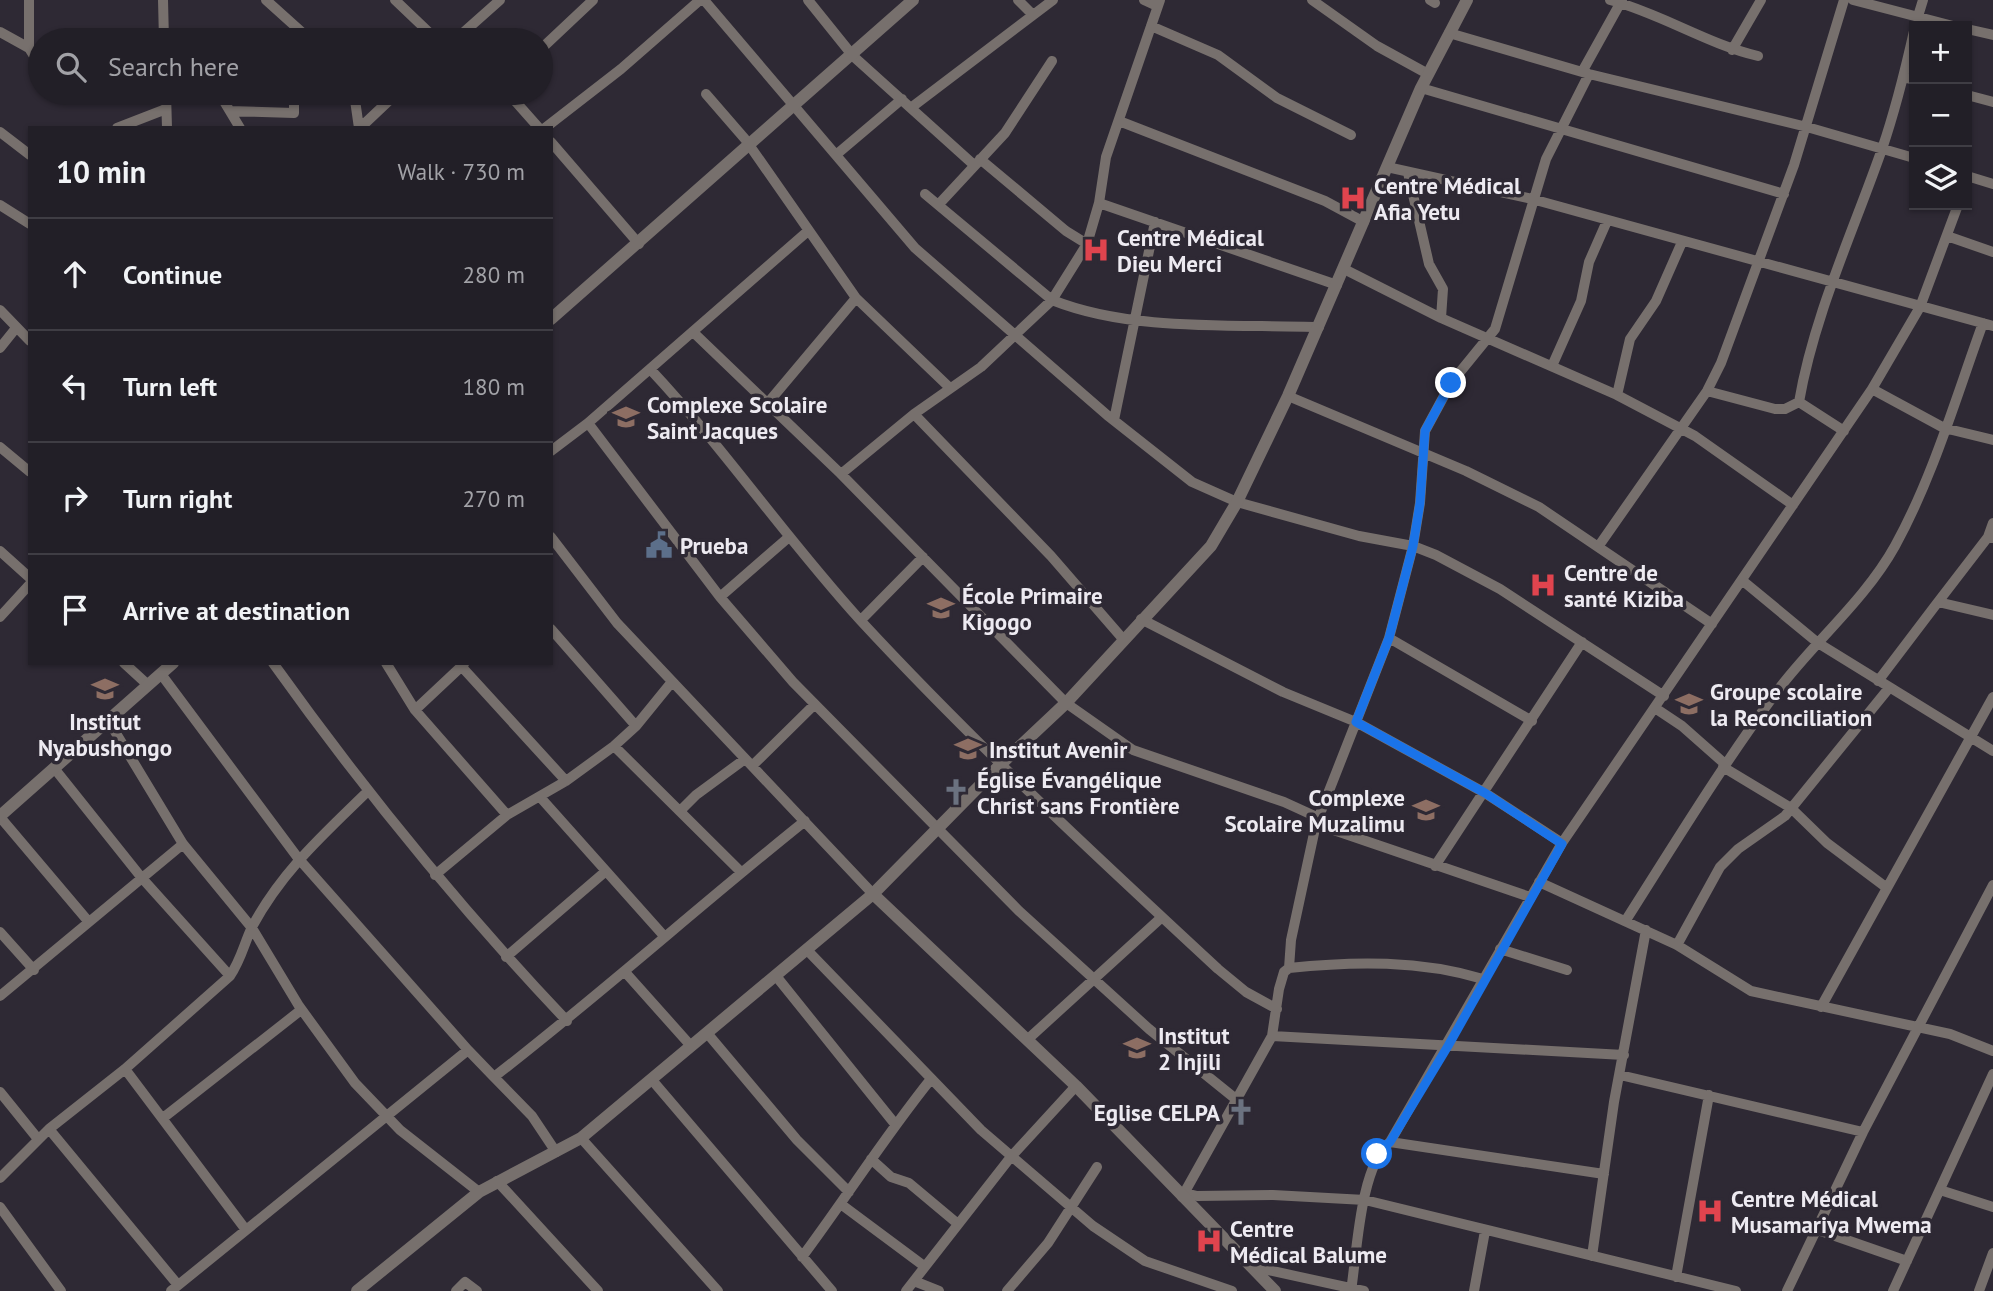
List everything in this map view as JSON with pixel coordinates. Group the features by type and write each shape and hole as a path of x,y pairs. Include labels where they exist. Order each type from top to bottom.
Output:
{"street":[{"path":"29,0 29,28"},
{"path":"163,0 164,28"},
{"path":"266,0 297,28"},
{"path":"395,0 424,28"},
{"path":"471,28 500,0"},
{"path":"553,38 593,0"},
{"path":"548,126 621,69 702,0 796,106 915,248 1114,420 1192,482 1237,502 1359,536 1413,546 1500,589 1664,696"},
{"path":"808,0 853,56 902,99 977,162 1066,231 1087,244"},
{"path":"553,317 853,56 913,0"},
{"path":"1018,0 1033,15"},
{"path":"912,107 1053,0"},
{"path":"841,474 914,414 981,367 1052,300 1087,244 1099,202 1106,157 1158,3 1144,0"},
{"path":"1312,0 1377,46 1428,74"},
{"path":"357,1291 479,1192 581,1138 808,951 873,894 1001,764 1066,703 1211,546 1237,502 1288,396 1421,88 1467,0"},
{"path":"1732,50 1761,0"},
{"path":"1598,547 1707,391 1734,334 1807,127 1843,0"},
{"path":"1853,0 1938,21"},
{"path":"1917,21 1923,0"},
{"path":"1289,968 1291,940 1317,821 1389,638 1413,546 1420,503 1425,431 1437,404 1468,361 1490,339 1546,159 1562,130 1618,1 1732,50 1758,56"},
{"path":"1150,26 1219,55 1277,98 1351,135"},
{"path":"1972,30 1993,35"},
{"path":"0,32 28,47"},
{"path":"1449,33 1585,73 1807,127 1909,156"},
{"path":"1799,402 1803,379 1832,284 1882,148 1909,51"},
{"path":"940,203 1014,121 1052,61"},
{"path":"1902,77 1909,79"},
{"path":"1421,88 1784,194"},
{"path":"706,94 750,146 856,298 950,388"},
{"path":"1972,96 1993,102"},
{"path":"837,155 902,99"},
{"path":"226,105 239,126"},
{"path":"230,111 294,113 294,105"},
{"path":"356,105 359,126"},
{"path":"361,126 384,105"},
{"path":"519,105 537,126"},
{"path":"122,126 166,108 167,126"},
{"path":"1119,121 1325,201 1363,222"},
{"path":"0,132 28,153"},
{"path":"553,144 639,244"},
{"path":"1387,167 1532,199 1759,264 1988,325 1921,490 1895,545 1849,608 1777,691 1724,766 1626,920"},
{"path":"1408,173 1429,264 1443,289 1441,318"},
{"path":"1972,178 1993,184"},
{"path":"925,194 940,203 996,255 1052,300 1072,308 1136,319 1319,327"},
{"path":"1099,202 1337,285"},
{"path":"0,205 28,222"},
{"path":"1352,1289 1365,1200 1377,1154 1390,1142 1448,1046 1483,979 1562,844 1872,389 1920,307 1956,210"},
{"path":"1552,366 1581,301 1589,262 1607,220"},
{"path":"1114,420 1155,222"},
{"path":"553,449 588,423 808,231"},
{"path":"1947,236 1993,252"},
{"path":"1617,395 1630,339 1657,302 1682,242"},
{"path":"1344,269 1441,318 1617,395 1681,428 1705,441 1793,505"},
{"path":"767,404 856,298"},
{"path":"0,310 28,339"},
{"path":"0,348 16,328"},
{"path":"693,332 841,474 1066,703 1133,750 1284,802 1317,821 1435,866 1530,897"},
{"path":"650,369 699,421 789,537 861,620 1001,764 1162,917 1246,992 1277,1009"},
{"path":"1872,389 1944,428 1993,440"},
{"path":"1707,391 1775,409 1785,409 1799,402"},
{"path":"1288,396 1423,452 1539,507 1712,624"},
{"path":"1799,402 1844,431"},
{"path":"914,414 1051,556 1123,639"},
{"path":"588,423 720,597 814,705 936,829 1093,980 1237,1100"},
{"path":"0,447 28,470"},
{"path":"1878,681 1991,538 1993,523"},
{"path":"720,597 789,537"},
{"path":"553,540 617,623 671,684 873,894 1076,1086 1275,1291"},
{"path":"0,551 28,572"},
{"path":"861,620 923,558"},
{"path":"1742,581 1818,643 1993,751"},
{"path":"0,617 28,586"},
{"path":"1938,602 1993,615"},
{"path":"1141,619 1283,692 1356,722 1485,793 1562,844"},
{"path":"553,631 636,726"},
{"path":"1389,638 1532,721"},
{"path":"1435,866 1582,642"},
{"path":"126,665 148,685"},
{"path":"88,921 0,817 171,665"},
{"path":"274,665 367,792 435,875 506,957 567,1021"},
{"path":"387,665 415,710 507,815"},
{"path":"415,710 462,665"},
{"path":"464,665 566,781"},
{"path":"161,674 298,858 468,1050 531,1116 556,1152"},
{"path":"435,875 507,815 566,781 614,746 636,726 671,684"},
{"path":"1677,945 1720,867 1738,849 1785,816 1889,688"},
{"path":"1821,1007 1993,697"},
{"path":"680,811 696,795 748,763 814,705"},
{"path":"1655,708 1682,726 1724,766 1790,808 1827,843 1886,888"},
{"path":"108,720 183,844 252,928 301,1010 355,1083 386,1117 479,1192"},
{"path":"614,746 741,872"},
{"path":"54,768 141,877 230,976"},
{"path":"0,1178 49,1129 125,1069 230,976 241,959 252,928 298,858 367,792"},
{"path":"540,797 664,936"},
{"path":"494,1077 567,1021 664,936 805,821"},
{"path":"0,996 183,844"},
{"path":"506,957 606,871"},
{"path":"1539,883 1677,945 1751,991 1919,1026 1950,1034 1993,1051"},
{"path":"1787,1291 1863,1132 1993,885"},
{"path":"1027,1040 1162,917"},
{"path":"1592,1256 1646,930"},
{"path":"0,932 33,970"},
{"path":"1500,949 1567,970"},
{"path":"808,951 1010,1158 1093,1226 1145,1261 1232,1291"},
{"path":"1184,1195 1272,1036 1284,972 1289,968 1353,964 1428,965 1483,979"},
{"path":"625,972 691,1046"},
{"path":"776,976 895,1124"},
{"path":"163,1118 301,1010"},
{"path":"707,1033 797,1140 849,1192"},
{"path":"1272,1036 1625,1055"},
{"path":"49,1129 174,1288 468,1050"},
{"path":"125,1069 246,1230"},
{"path":"1892,1291 1993,1074"},
{"path":"1620,1075 1863,1132"},
{"path":"802,1257 842,1205 895,1124 931,1079"},
{"path":"652,1080 832,1291"},
{"path":"906,1291 1010,1158 1076,1086"},
{"path":"0,1092 38,1139"},
{"path":"1676,1277 1709,1095"},
{"path":"581,1138 718,1291"},
{"path":"1390,1142 1604,1174"},
{"path":"871,1159 891,1177 909,1183 958,1224"},
{"path":"1006,1291 1048,1243 1097,1167"},
{"path":"497,1181 598,1291"},
{"path":"1940,1190 1993,1207"},
{"path":"1184,1195 1272,1195 1365,1200 1736,1291"},
{"path":"842,1205 924,1266"},
{"path":"0,1207 61,1291"},
{"path":"1815,1229 1907,1261"},
{"path":"1474,1291 1485,1231"},
{"path":"1979,1291 1993,1253"},
{"path":"1254,1268 1364,1291"},
{"path":"914,1281 939,1291"},
{"path":"456,1291 466,1282 477,1291"}],"place":[{"name":"Centre Médical Afia Yetu","path":"1353,198"},
{"name":"Centre Médical Dieu Merci","path":"1096,250"},
{"name":"Complexe Scolaire Saint Jacques","path":"626,417"},
{"name":"Prueba","path":"659,545"},
{"name":"Centre de santé Kiziba","path":"1543,585"},
{"name":"École Primaire Kigogo","path":"941,608"},
{"name":"Institut Nyabushongo","path":"105,689"},
{"name":"Groupe scolaire la Reconciliation","path":"1689,704"},
{"name":"Institut Avenir","path":"968,749"},
{"name":"Église Évangélique Christ sans Frontière","path":"956,792"},
{"name":"Complexe Scolaire Muzalimu","path":"1426,810"},
{"name":"Institut 2 Injili","path":"1137,1048"},
{"name":"Eglise CELPA","path":"1241,1112"},
{"name":"Centre Médical Musamariya Mwema","path":"1710,1211"},
{"name":"Centre Médical Balume","path":"1209,1241"}],"route":[{"path":"1377,1154 1390,1142 1448,1046 1483,979 1562,844 1485,793 1356,722 1389,638 1413,546 1423,478 1425,431 1437,404 1451,383"}]}
